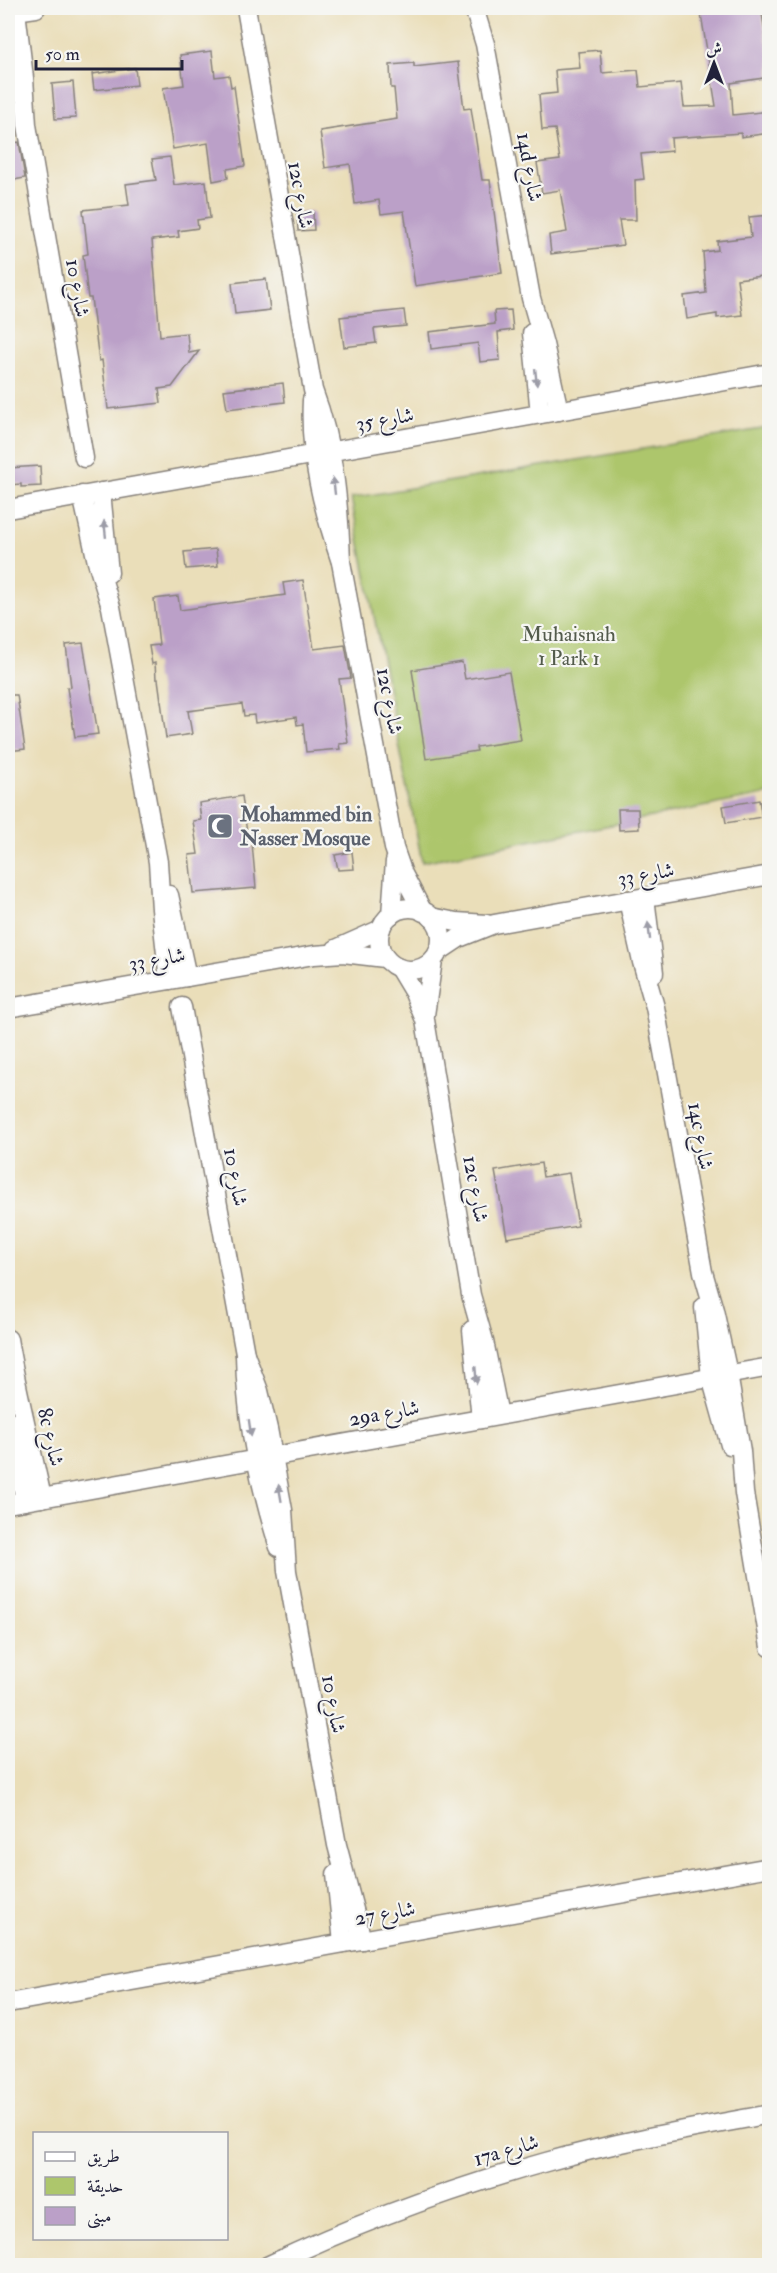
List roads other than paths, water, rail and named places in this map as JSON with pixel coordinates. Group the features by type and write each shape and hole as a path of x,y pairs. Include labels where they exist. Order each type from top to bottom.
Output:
{"street":[{"path":"12,12 36,8"},
{"name":"12c شارع","path":"246,8 312,390 323,420 322,453 338,515 341,562 394,848 395,875 386,922"},
{"name":"14d شارع","path":"474,8 485,44 531,298 559,411"},
{"name":"14d شارع","path":"484,8 485,44"},
{"name":"شارع 10","path":"12,12 24,78 27,125 84,458"},
{"name":"شارع 10","path":"8,58 27,125"},
{"name":"14d شارع","path":"531,298 540,414"},
{"name":"شارع 35","path":"8,509 770,373"},
{"path":"91,494 108,560 111,607 158,862 161,909 178,979"},
{"name":"12c شارع","path":"394,848 404,874 427,914"},
{"name":"شارع 33","path":"427,914 462,923 494,924 770,875"},
{"name":"14c شارع","path":"637,899 642,962 656,1007 703,1272 704,1311 720,1376 734,1466 744,1493 770,1647"},
{"path":"412,909 427,914 437,925 440,934 435,956 417,969 392,963 379,939 386,922 400,910 412,909"},
{"name":"شارع 33","path":"8,1008 314,955 342,947 386,922"},
{"name":"شارع 33","path":"435,956 459,938 494,924"},
{"name":"شارع 33","path":"314,955 343,953 392,963"},
{"name":"12c شارع","path":"425,1020 435,956"},
{"name":"12c شارع","path":"392,963 414,993 425,1020 471,1295 484,1341 500,1415"},
{"name":"شارع 10","path":"182,1007 245,1354 247,1402 264,1458 267,1511 288,1571 337,1845 362,1940"},
{"name":"12c شارع","path":"471,1295 481,1419"},
{"name":"8c شارع","path":"8,1339 16,1388 24,1501"},
{"name":"29a شارع","path":"24,1501 770,1367"},
{"name":"شارع 10","path":"337,1845 337,1881 343,1943"},
{"name":"شارع 27","path":"8,2003 770,1867"},
{"name":"17a شارع","path":"267,2265 384,2215 470,2184 625,2142 770,2114"}],"place":[{"name":"Mohammed bin Nasser Mosque","path":"220,826"}],"park label":[{"name":"Muhaisnah 1 Park 1","path":"569,646"}]}
